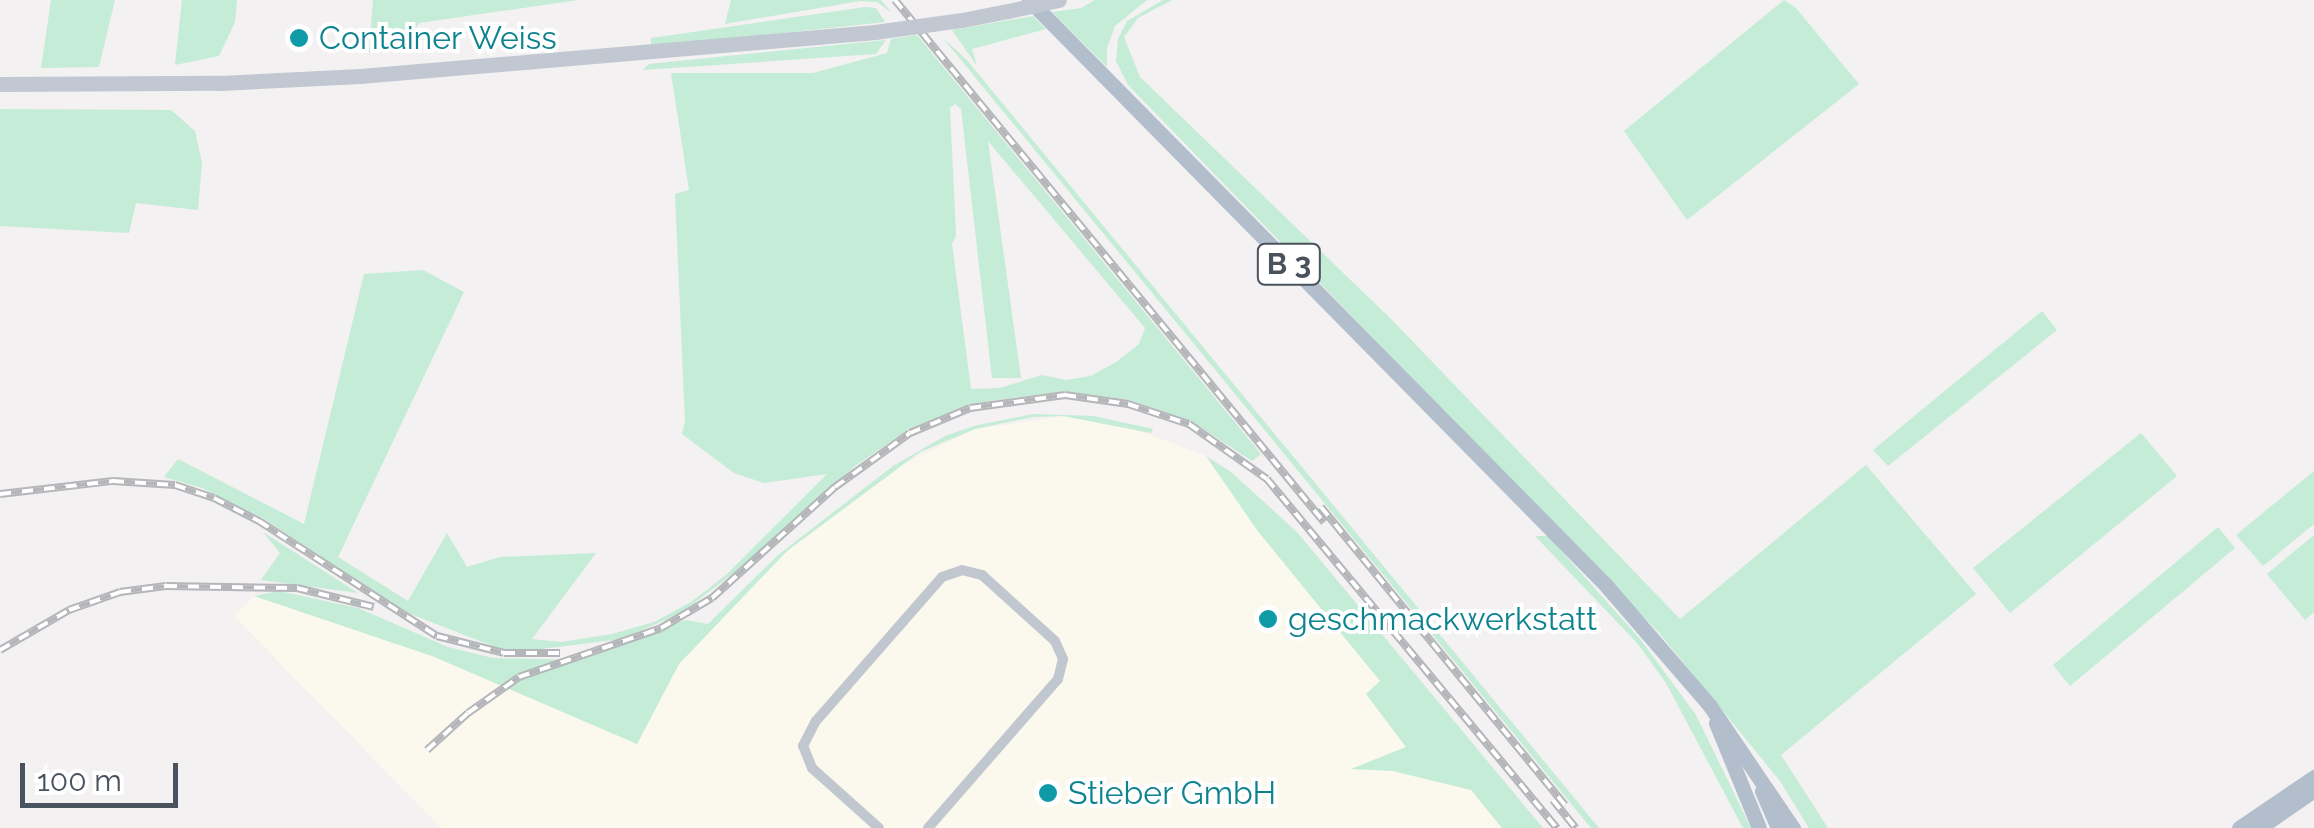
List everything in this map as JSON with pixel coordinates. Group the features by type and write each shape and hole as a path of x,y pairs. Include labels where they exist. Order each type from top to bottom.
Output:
{"main road":[{"name":"B 3","path":"1029,0 1590,569 1710,706 1793,828"},
{"path":"0,84 360,76 588,60 875,32 962,20 1059,0"},
{"name":"B 3","path":"1710,706 1759,828"},
{"name":"B 3","path":"1750,764 1778,828"},
{"path":"2239,828 2314,777"},
{"path":"2259,828 2314,793"},
{"path":"2270,828 2314,793"}],"street":[{"path":"879,828 812,768 803,746 816,721 942,577 962,570 982,575 1054,642 1062,660 1058,678 928,828"}],"shaded area":[{"path":"1063,416 1122,424 1206,456 1257,530 1381,682 1366,694 1407,747 1354,769 1393,771 1471,790 1502,828 441,828 234,616 254,596 432,656 637,744 679,664 787,551 895,468 975,429"}],"green space":[{"path":"51,0 115,0 99,67 41,68"},
{"path":"182,0 237,0 235,22 219,56 175,65"},
{"path":"373,0 578,0 419,23 399,52 369,53"},
{"path":"731,0 881,0 892,13 877,2 860,1 725,24"},
{"path":"1095,0 1147,0 1115,26 1107,48 1107,67 1052,12 1081,8"},
{"path":"1163,0 1172,0 1138,18 1124,37 1140,77 1391,319 1680,619 1866,465 1976,594 1781,755 1828,828 1809,828 1780,781 1660,634 1128,85 1116,61 1118,39 1127,21"},
{"path":"1784,0 1795,7 1859,84 1687,220 1624,131"},
{"path":"876,8 885,22 651,47 651,38"},
{"path":"1033,16 1046,29 972,49 977,66 952,30"},
{"path":"917,35 1261,454 1252,461 1191,421 1129,400 1065,391 969,404 909,429 855,466 752,559 681,613 622,639 533,650 503,650 403,611 261,517 202,488 164,477 178,459 304,524 364,274 423,270 464,292 338,557 408,601 447,533 467,567 500,557 596,553 532,639 561,642 612,634 654,622 691,602 726,575 827,474 764,483 734,473 682,434 685,422 675,194 689,190 671,73 813,73 887,53 891,39","holes":["955,104 961,109 992,378 1021,378 988,141 1145,328 1139,344 1091,376 1066,380 1042,375 1000,388 971,389 952,244 956,236 950,108"]},
{"path":"943,38 966,59 1599,828 1591,828"},
{"path":"886,40 876,54 643,70 649,64"},
{"path":"0,109 171,110 195,131 202,163 198,210 136,203 129,233 0,226"},
{"path":"2042,311 2057,330 1888,466 1873,450"},
{"path":"1033,414 1094,416 1153,429 1151,433 1063,416 1033,417 975,429 920,452 787,551 679,664 637,744 432,656 254,596 279,591 358,608 448,647 493,658 578,660 686,620 708,624 778,555 893,466 945,436"},
{"path":"2141,433 2177,476 2010,613 1973,568"},
{"path":"1206,456 1231,472 1297,532 1543,828 1502,828 1471,790 1393,771 1351,769 1406,747 1366,694 1380,681 1257,530"},
{"path":"2314,471 2314,524 2263,566 2236,535"},
{"path":"2218,527 2235,548 2070,686 2053,665"},
{"path":"263,532 358,593 261,580 280,553"},
{"path":"2314,535 2314,612 2305,620 2267,574"},
{"path":"1535,536 1548,536 1641,640 1696,715 1751,828 1743,828 1666,683 1637,643"}],"railway":[{"path":"895,0 1324,522"},
{"path":"427,750 468,713 519,677 661,628 712,598 835,487 910,433 970,408 1065,395 1128,404 1189,424 1267,479 1557,828"},
{"path":"0,494 113,481 175,485 214,498 259,521 437,636 504,653 560,653"},
{"path":"1321,507 1565,805"},
{"path":"0,650 69,610 120,592 166,586 297,588 374,607"},
{"path":"1553,800 1576,828"}],"place":[{"name":"Container Weiss","path":"299,38"},
{"name":"geschmackwerkstatt","path":"1268,619"},
{"name":"Stieber GmbH","path":"1048,793"}]}
